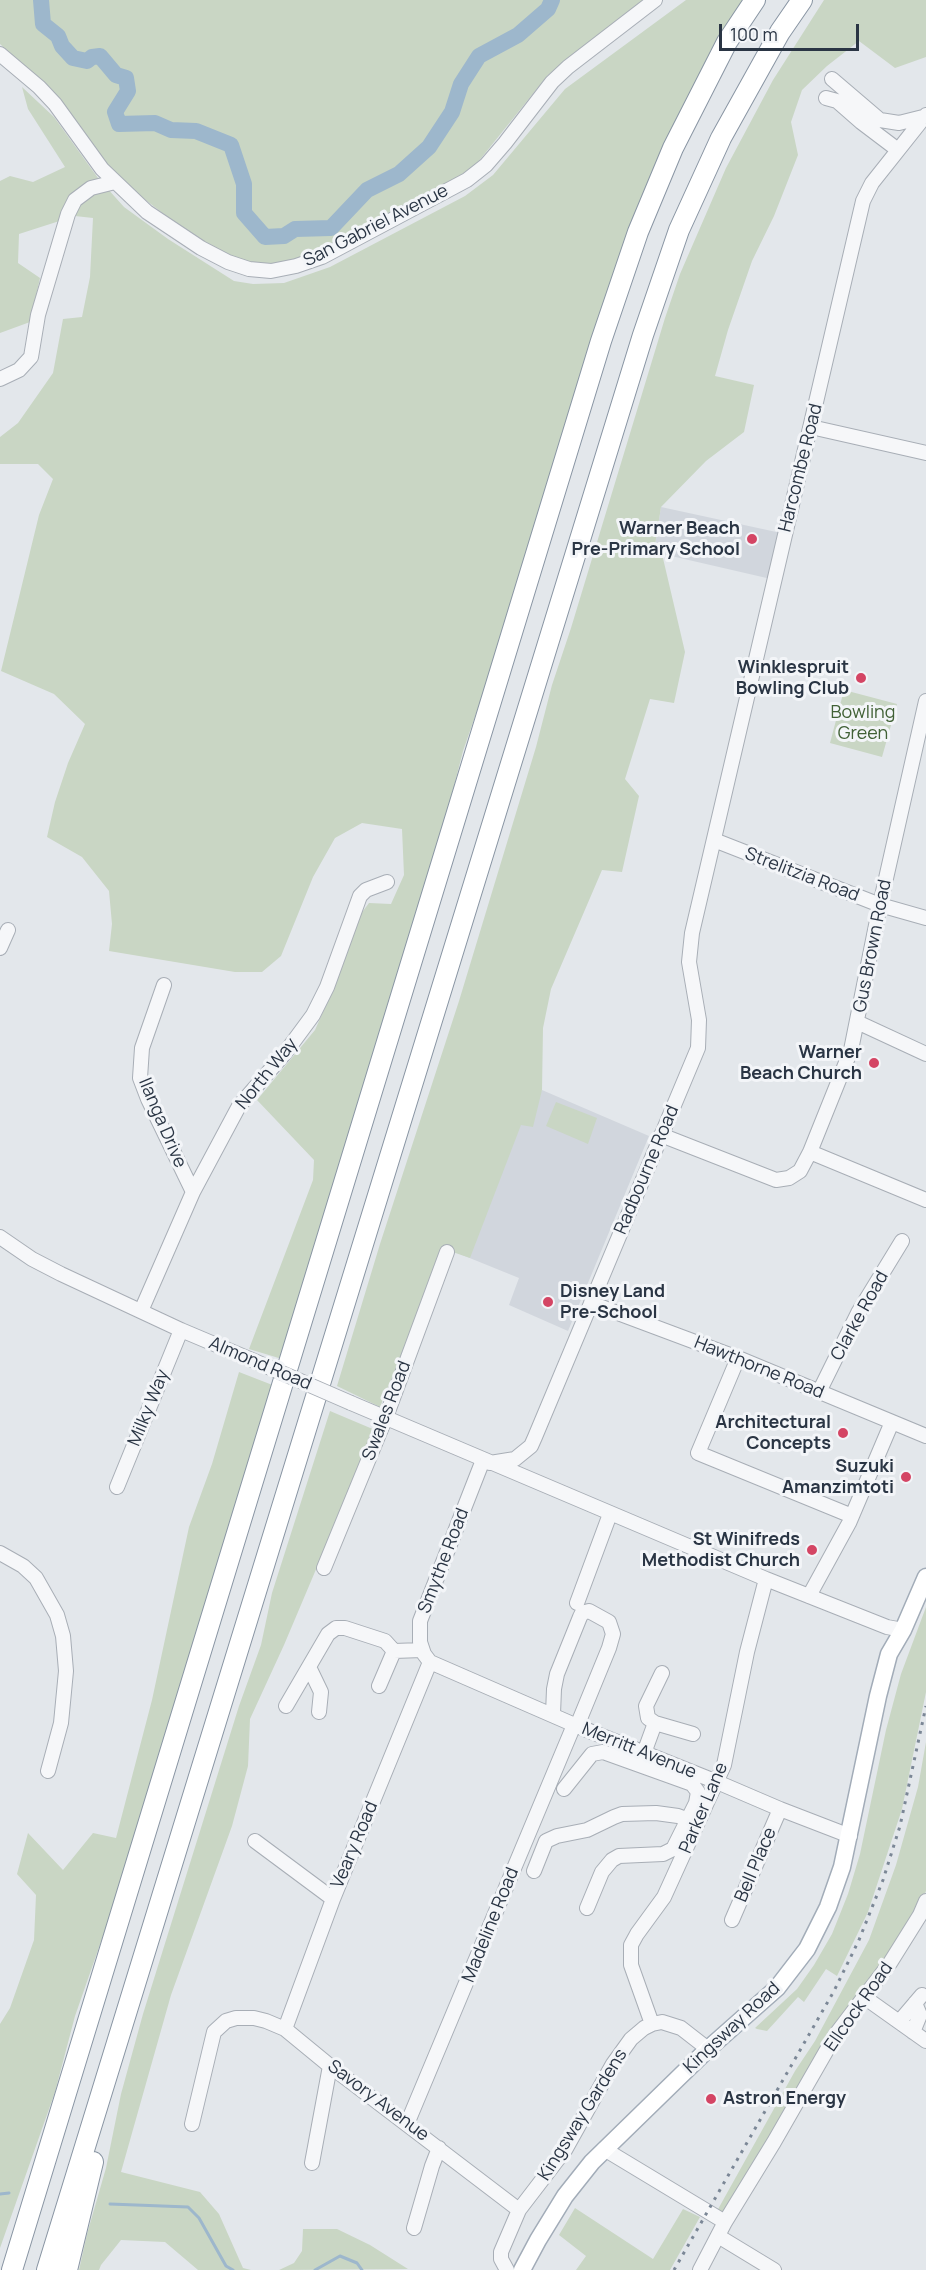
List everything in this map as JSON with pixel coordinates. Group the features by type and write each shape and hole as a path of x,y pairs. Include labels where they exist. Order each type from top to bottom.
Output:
{"highway":[{"path":"12,2270 601,341 638,232 673,148 727,42 755,0"},
{"path":"47,2270 646,324 679,230 721,138 780,32 802,0"},
{"path":"67,2270 122,2043 124,2019"},
{"path":"1,2270 71,2058 84,2031"}],"main road":[{"name":"Kingsway Road","path":"522,2270 565,2196 604,2149 708,2049 777,1988 807,1949 828,1907 850,1836 878,1696 889,1654 903,1630 926,1577"}],"street":[{"name":"San Gabriel Avenue","path":"0,54 39,87 55,104 88,150 115,182 147,212 201,248 228,262 249,269 272,271 314,260 362,237 467,180 486,165 552,82 568,67 656,0"},
{"path":"831,79 880,120 899,123 925,116"},
{"path":"826,98 837,100 861,122 898,150"},
{"name":"Harcombe Road","path":"714,840 863,201 872,183 925,116"},
{"path":"0,379 19,370 31,357 38,315 68,214 75,200 91,188 115,182"},
{"path":"811,428 926,453"},
{"name":"Gus Brown Road","path":"661,1135 767,1177 782,1180 800,1171 810,1152 851,1050 880,905 920,758 926,701"},
{"name":"Strelitzia Road","path":"714,840 880,905 926,918"},
{"name":"Radbourne Road","path":"531,1446 698,1047 699,1020 689,962 690,943 714,840"},
{"name":"North Way","path":"141,1311 193,1192 240,1106 285,1053 313,1015 330,978 360,896 366,890 387,882"},
{"path":"0,948 8,930"},
{"name":"Ilanga Drive","path":"164,985 142,1048 140,1078 193,1192"},
{"path":"857,1022 926,1053"},
{"path":"810,1152 926,1200"},
{"name":"Almond Road","path":"0,1237 32,1259 181,1330 526,1479 766,1579 887,1627 903,1630"},
{"name":"Clarke Road","path":"819,1392 858,1313 902,1242"},
{"name":"Swales Road","path":"324,1569 386,1417 447,1252"},
{"name":"Hawthorne Road","path":"591,1303 738,1358 926,1436"},
{"name":"Milky Way","path":"117,1487 181,1330"},
{"path":"738,1358 698,1453 852,1516"},
{"path":"809,1596 852,1516 892,1422"},
{"path":"487,1461 515,1459 531,1446"},
{"path":"526,1479 525,1463 531,1446"},
{"name":"Smythe Road","path":"422,1650 420,1621 487,1461"},
{"path":"577,1603 610,1514"},
{"path":"0,1553 23,1566 36,1578 57,1615 63,1636 66,1671 62,1723 48,1771"},
{"name":"Parker Lane","path":"652,2024 631,1965 631,1945 664,1897 692,1822 717,1782 724,1765 747,1652 766,1579"},
{"name":"Madeline Road","path":"407,2124 609,1648 613,1634 609,1622 589,1611 582,1613 557,1674 553,1714"},
{"path":"286,1706 328,1634 340,1627 385,1641 394,1651"},
{"path":"394,1651 422,1650 430,1662"},
{"path":"380,1686 394,1651"},
{"name":"Merritt Avenue","path":"430,1662 553,1714 575,1726 850,1836"},
{"name":"Veary Road","path":"285,2029 333,1899 430,1662"},
{"path":"309,1667 321,1692 319,1712"},
{"path":"662,1673 646,1706 648,1718 655,1723 693,1734"},
{"path":"644,1752 655,1723"},
{"path":"564,1789 592,1755 608,1752 695,1786 698,1797 692,1822 673,1849 657,1855 619,1856 612,1860 602,1872 587,1908"},
{"name":"Bell Place","path":"732,1920 780,1809"},
{"path":"534,1871 543,1847 551,1838 587,1830 622,1814 656,1813 692,1822"},
{"path":"255,1841 333,1899"},
{"name":"Ellcock Road","path":"700,2270 725,2222 836,2034 900,1949 926,1901"},
{"path":"864,1997 926,2041"},
{"path":"899,2022 918,1999 920,2015 913,2032"},
{"name":"Savory Avenue","path":"192,2124 209,2045 214,2032 226,2021 254,2018 285,2029 519,2210"},
{"path":"652,2024 662,2022 681,2028 708,2049"},
{"name":"Kingsway Gardens","path":"507,2270 501,2259 501,2252 519,2210 565,2150 613,2064 632,2039 652,2024"},
{"path":"312,2163 330,2066"},
{"path":"414,2228 432,2166 440,2148"},
{"path":"604,2149 725,2222"},
{"path":"718,2236 774,2270"}],"shaded area":[{"path":"661,507 781,533 771,579 654,552"},
{"path":"542,1090 649,1136 568,1331 509,1305 519,1278 445,1248"}],"green space":[{"path":"0,0 644,0 548,75 474,167 417,201 302,260 271,266 250,264 221,253 199,241 126,185 102,160 81,127 56,98 0,44"},
{"path":"686,0 750,0 688,104 463,751 438,849 282,1359 249,1349 313,1180 314,1160 257,1100 315,1030 338,978 357,919 369,903 391,904 404,875 402,829 362,823 335,838 313,877 281,956 262,972 235,972 109,951 112,924 109,891 82,857 47,837 55,802 68,763 85,724 54,694 1,671 39,515 53,479 38,464 0,464 0,437 18,423 53,373 63,319 82,317 90,277 93,218 75,216 19,234 18,263 40,278 30,322 0,333 0,181 10,176 33,182 65,167 28,109 22,87 54,117 98,178 124,207 168,239 234,281 253,284 284,283 330,267 465,196 493,175 565,89"},
{"path":"824,0 926,0 926,57 895,68 859,41 827,66 802,90 791,122 798,155 774,216 752,261 715,376 754,385 744,432 706,461 661,507 654,552 662,554 685,652 674,703 650,699 625,779 639,796 622,872 602,870 551,989 543,1028 542,1090 533,1127 521,1125 470,1258 444,1249 380,1407 337,1386 380,1244 459,1001 536,747 552,685 665,318 680,274 726,168 773,80"},
{"name":"Bowling Green","path":"844,690 897,704 882,757 830,743"},
{"path":"556,1102 597,1118 588,1144 546,1126"},
{"path":"239,1372 275,1386 127,1867 75,2016 55,2092 0,2248 0,2024 10,2008 34,1940 36,1895 17,1874 28,1833 63,1870 93,1833 116,1838 152,1700 189,1527 212,1464"},
{"path":"330,1411 375,1430 284,1645 250,1719 248,1766 232,1826 171,1995 121,2172 200,2192 219,2214 243,2268 251,2270 198,2270 165,2242 121,2240 99,2270 79,2270 106,2168 121,2094 143,2014 239,1706 261,1645 272,1593"},
{"path":"926,1607 926,1692 902,1809 868,1912 837,1976 826,1969 804,2002 798,1997 767,2031 757,2029 755,2028 797,1989 832,1934 848,1894 860,1854 886,1730 901,1674"},
{"path":"926,1742 926,1891 915,1916 725,2217 717,2211 795,2071 815,2041 869,1940 896,1865 918,1787"},
{"path":"575,2208 653,2259 683,2209 700,2217 670,2270 576,2270 586,2256 559,2235"},
{"path":"303,2229 337,2229 370,2245 408,2269 279,2270 294,2263 302,2251"}],"waterway":[{"path":"41,0 43,24 58,36 62,46 73,58 87,61 92,57 100,56 116,75 126,78 128,91 115,112 119,124 155,123 171,130 196,131 231,145 244,184 244,213 265,237 284,236 295,229 331,228 367,190 399,174 429,147 452,112 461,84 479,56 518,35 548,9 552,0"},
{"path":"0,2194 9,2193"},
{"path":"110,2204 188,2207 199,2218 226,2266 233,2270"},
{"path":"315,2270 340,2256 357,2263 362,2270"}],"railway":[{"path":"674,2270 834,1991 859,1940 883,1880 900,1826 926,1706"}],"place":[{"name":"Warner Beach Pre-Primary School","path":"752,539"},
{"name":"Winklespruit Bowling Club","path":"861,678"},
{"name":"Warner Beach Church","path":"874,1063"},
{"name":"Disney Land Pre-School","path":"548,1302"},
{"name":"Architectural Concepts","path":"843,1433"},
{"name":"Suzuki Amanzimtoti","path":"906,1477"},
{"name":"St Winifreds Methodist Church","path":"812,1550"},
{"name":"Astron Energy","path":"711,2099"}]}
